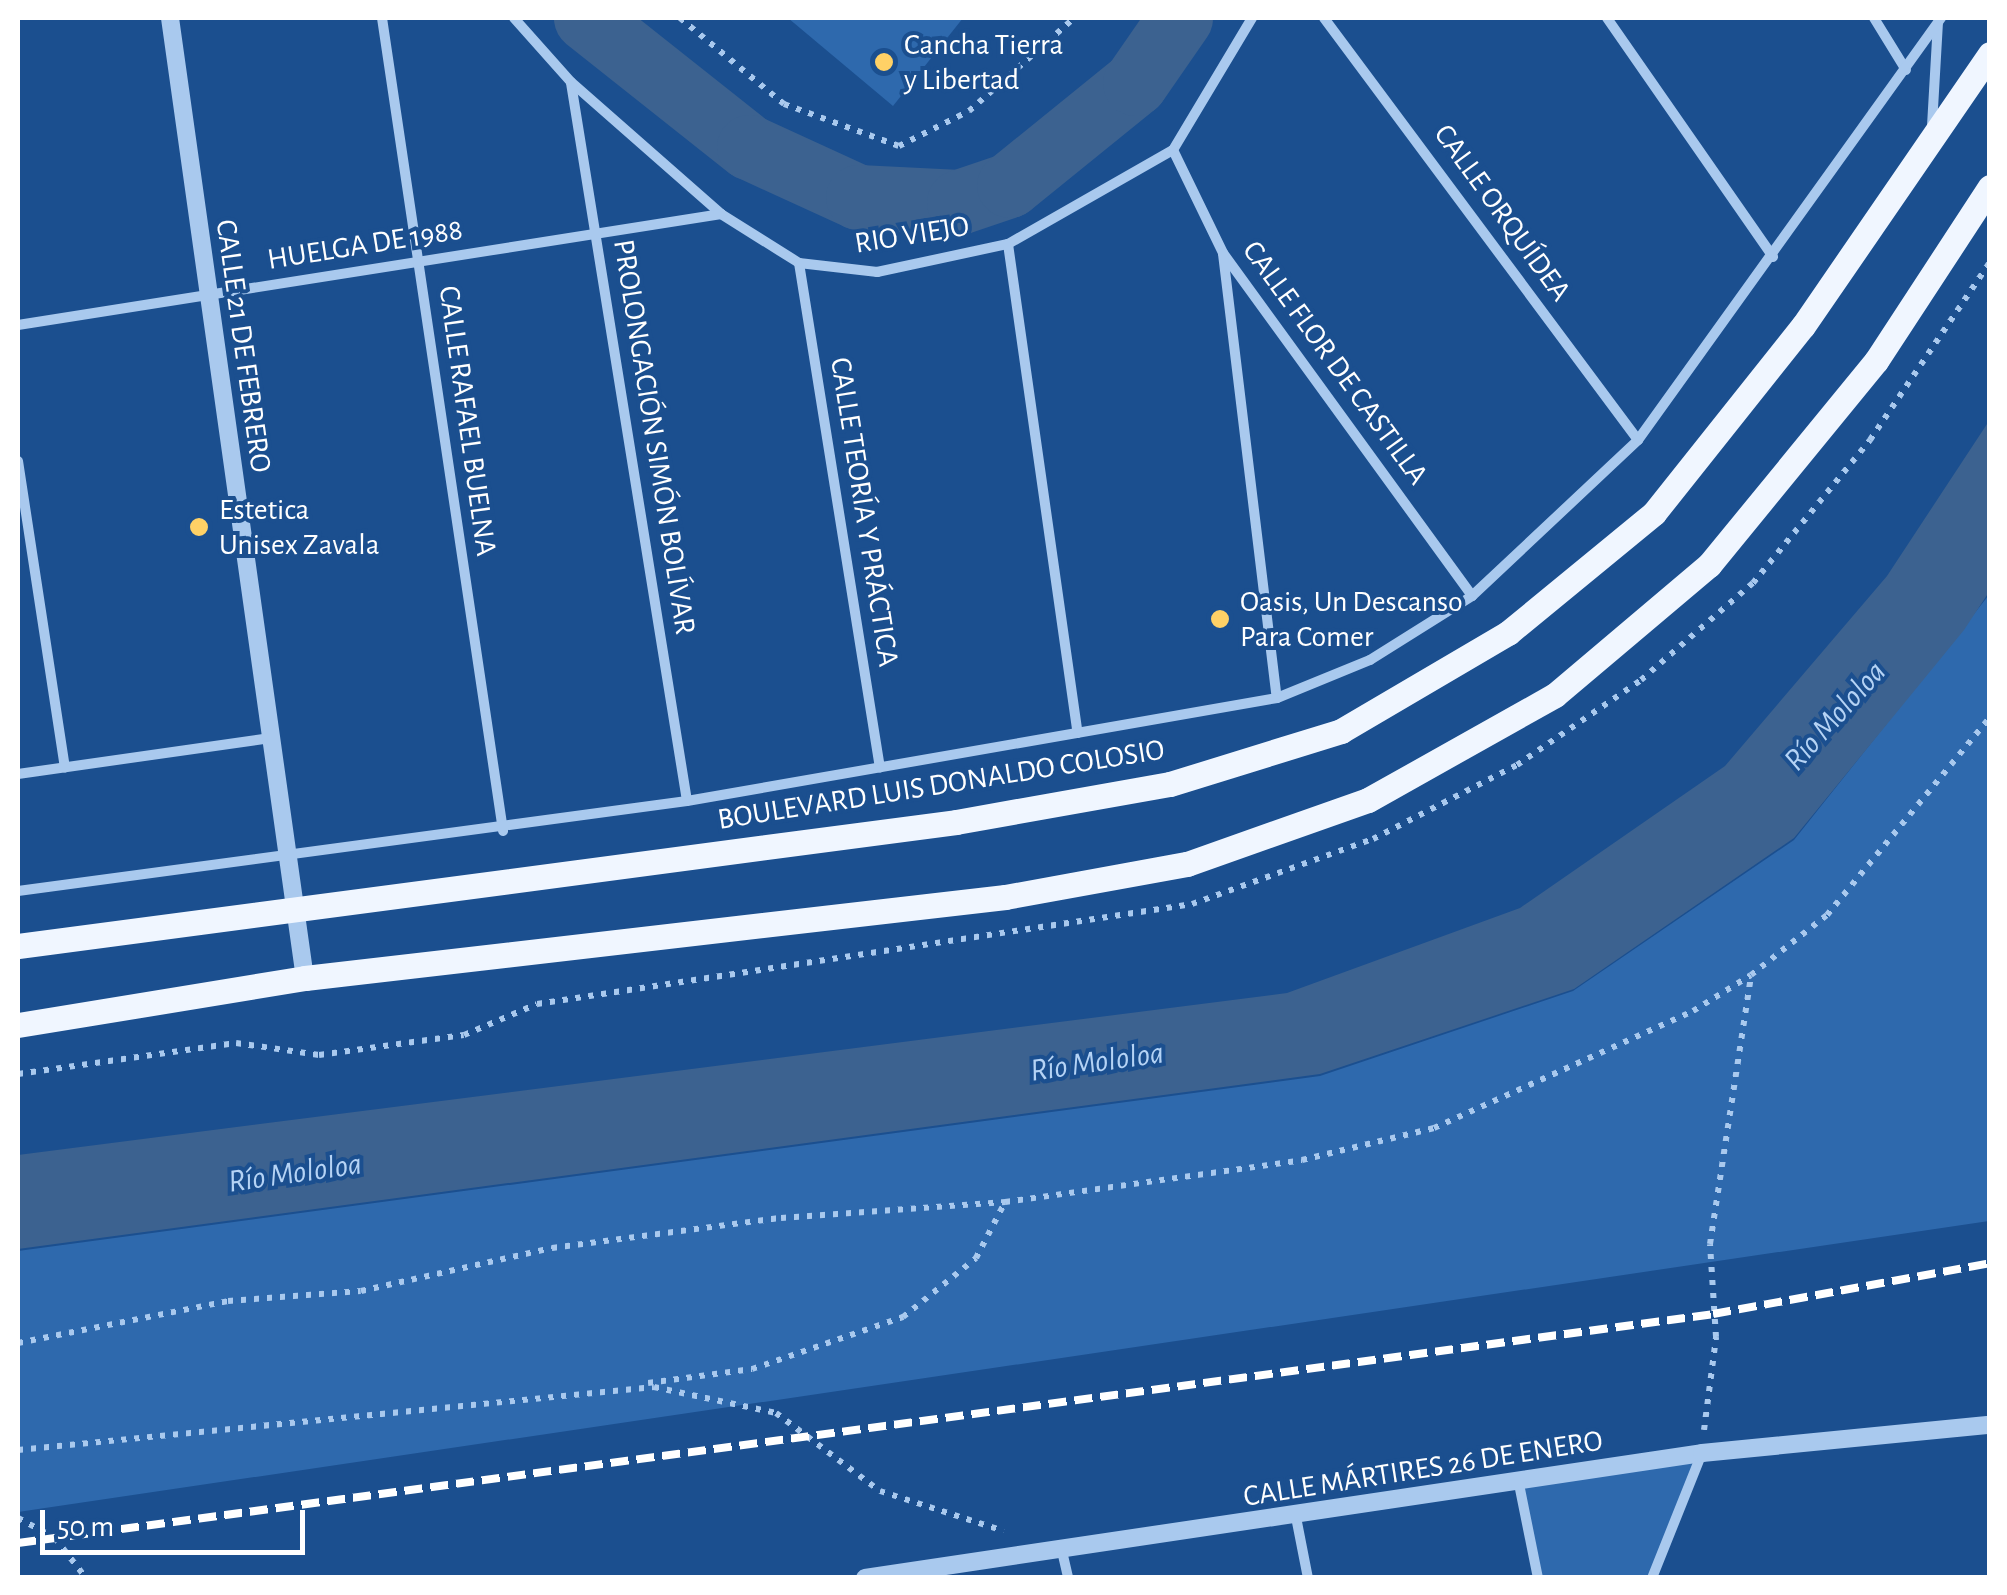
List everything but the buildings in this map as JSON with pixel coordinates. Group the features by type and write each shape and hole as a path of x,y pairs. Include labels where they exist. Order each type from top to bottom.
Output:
{"main road":[{"name":"BOULEVARD LUIS DONALDO COLOSIO","path":"18,946 294,906 956,822 1170,784 1341,731 1508,633 1654,514 1804,326 1990,54"},
{"path":"18,1024 306,978 1005,896 1187,864 1368,800 1555,695 1709,565 1876,361 1990,187"}],"street":[{"name":"CALLE 21 DE FEBRERO","path":"170,18 306,978"},
{"name":"CALLE RAFAEL BUELNA","path":"382,18 502,832"},
{"name":"RIO VIEJO","path":"514,18 571,82 721,214 799,263 876,272 1008,244 1173,150 1252,18"},
{"name":"CALLE ORQUÍDEA","path":"1324,18 1638,440"},
{"path":"1607,18 1774,257"},
{"path":"1874,18 1906,70"},
{"name":"BOULEVARD LUIS DONALDO COLOSIO","path":"18,891 288,853 502,832 688,801 1277,698 1370,660 1472,596 1638,440 1774,257 1939,20"},
{"path":"1931,142 1939,20"},
{"name":"PROLONGACIÓN SIMÓN BOLÍVAR","path":"571,82 688,801"},
{"name":"CALLE FLOR DE CASTILLA","path":"1173,150 1223,253 1472,596"},
{"name":"HUELGA DE 1988","path":"18,325 721,214"},
{"path":"1008,244 1078,734"},
{"path":"1223,253 1277,698"},
{"name":"CALLE TEORÍA Y PRÁCTICA","path":"799,263 880,768"},
{"path":"18,461 65,767"},
{"path":"18,774 270,738"},
{"name":"CALLE MÁRTIRES 26 DE ENERO","path":"865,1578 1519,1484 1702,1453 1990,1424"},
{"path":"1652,1578 1702,1453"},
{"path":"1519,1484 1538,1578"},
{"path":"1296,1517 1308,1578"},
{"path":"1062,1551 1068,1578"}],"path":[{"path":"680,18 784,104 899,146 969,111 1074,18"},
{"path":"18,1343 228,1301 361,1291 552,1248 781,1218 1006,1202 1340,1152 1464,1118 1593,1058 1751,975 1826,915 1990,717"},
{"path":"1702,1453 1716,1337 1710,1244 1751,975"},
{"path":"18,1450 393,1406 534,1405 624,1386 752,1368 902,1317 976,1258 1006,1202"},
{"path":"624,1386 776,1413 880,1491 1014,1534"},
{"path":"18,1518 54,1538 86,1578"}],"shaded area":[{"name":"Cancha Tierra y Libertad","path":"788,18 963,18 893,106"},
{"path":"1989,595 1989,1221 18,1512 18,1251 1320,1076 1573,991 1794,840"},
{"path":"1702,1453 1652,1577 1538,1577 1519,1484"}],"water":[{"name":"Río Mololoa","path":"1989,421 1989,592 1964,630 1794,838 1574,989 1320,1074 18,1249 18,1155 1287,993 1520,908 1725,766 1887,576"}],"waterway":[{"path":"586,18 749,147 858,197 959,202 1009,185 1135,83 1180,18"}],"railway":[{"path":"18,1543 1713,1314 1990,1263"}],"place":[{"name":"Cancha Tierra y Libertad","path":"884,62"},
{"name":"Estetica Unisex Zavala","path":"199,527"},
{"name":"Oasis, Un Descanso Para Comer","path":"1220,619"}]}
